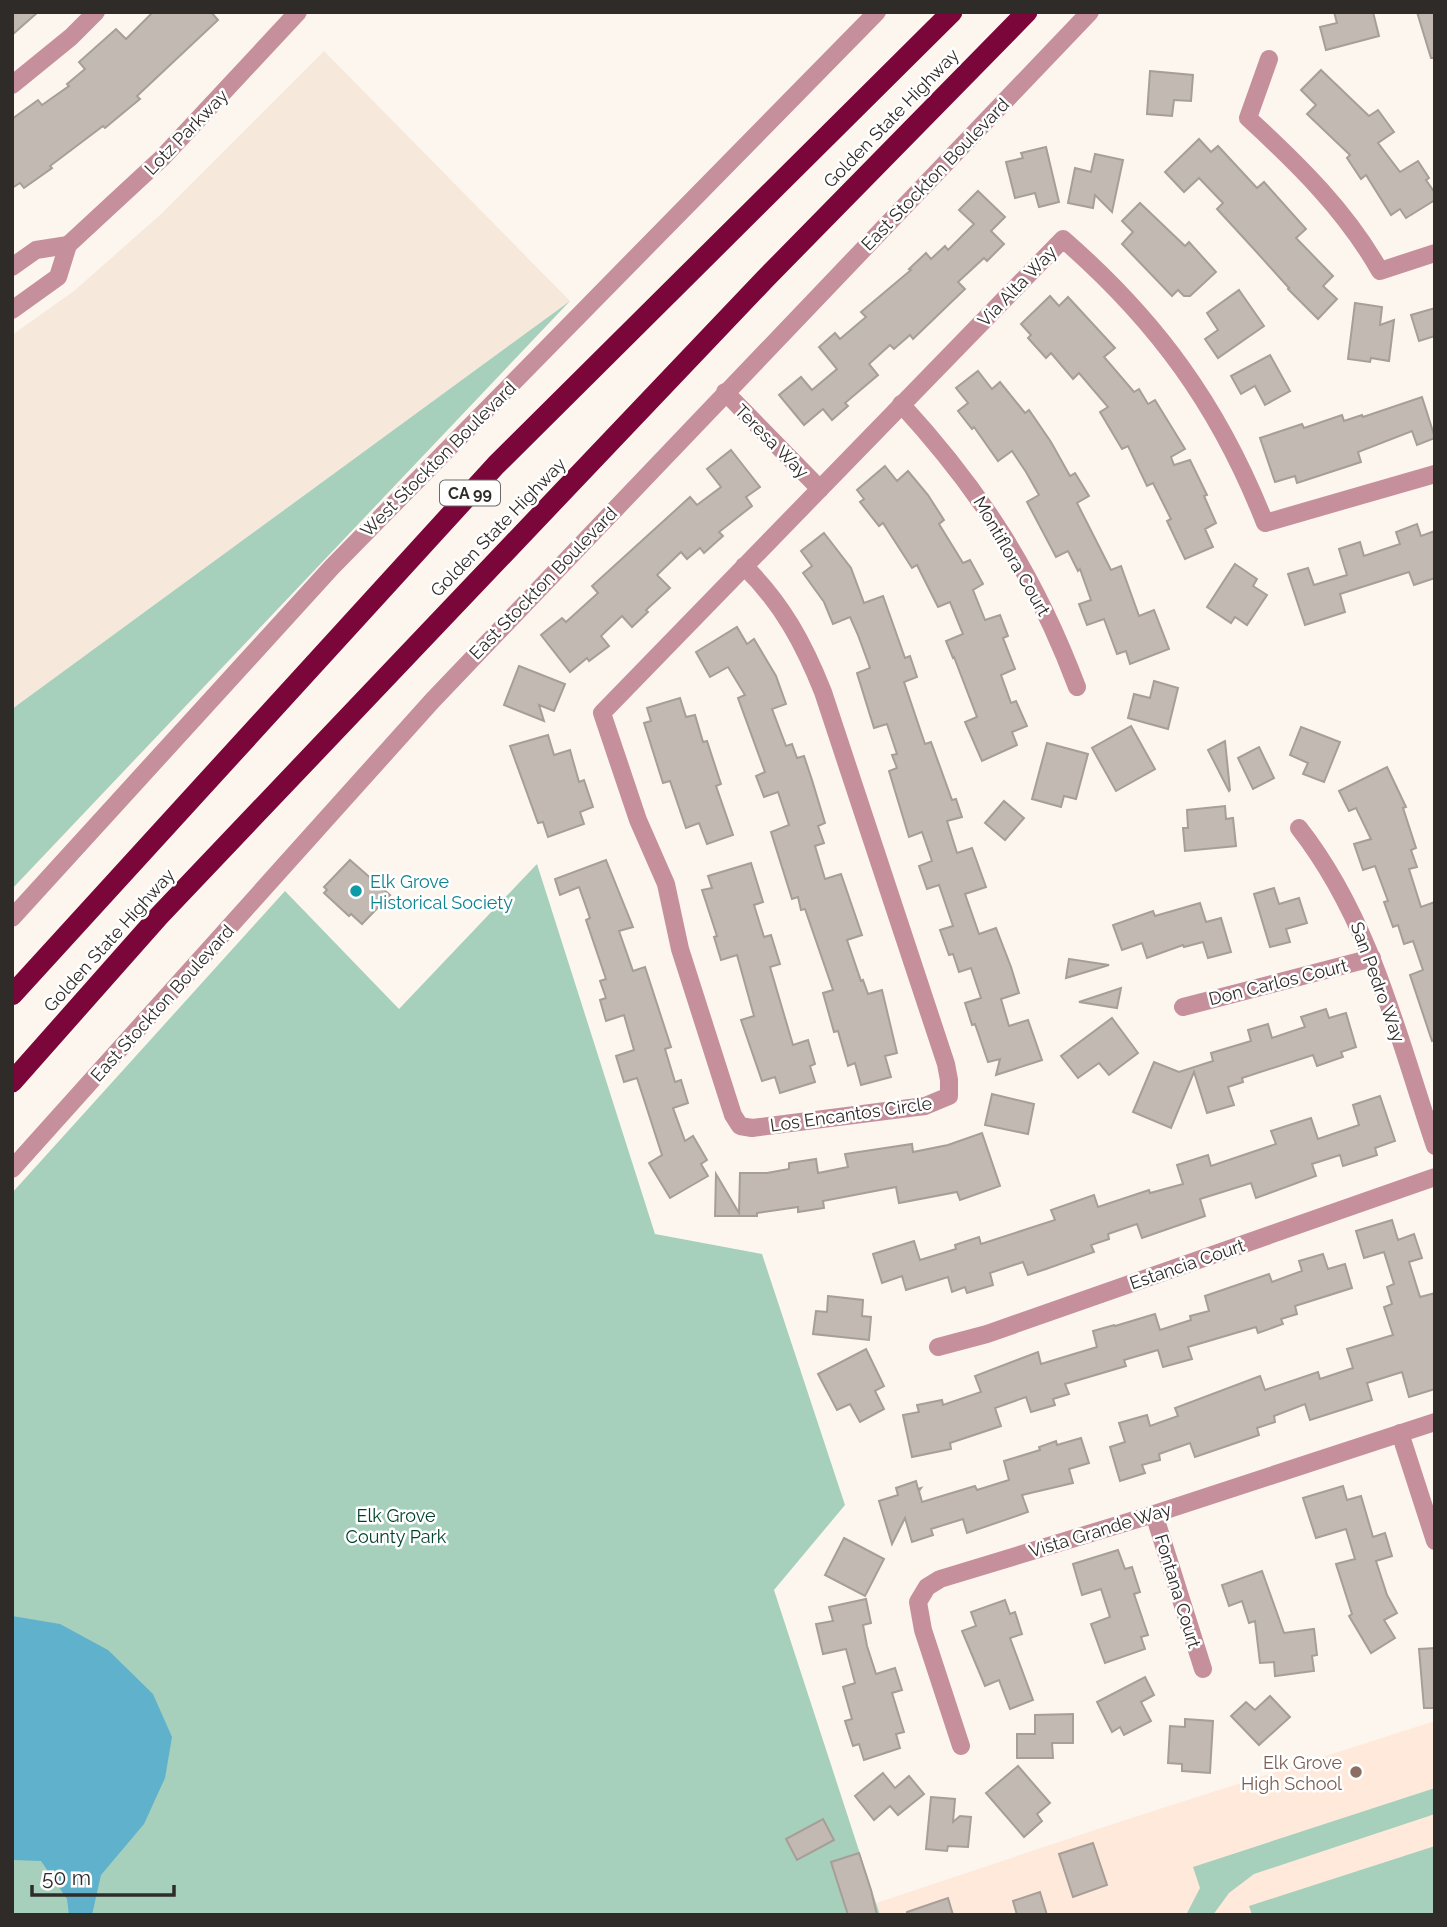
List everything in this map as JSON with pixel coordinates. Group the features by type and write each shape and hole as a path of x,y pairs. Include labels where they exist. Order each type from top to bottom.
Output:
{"highway":[{"name":"Golden State Highway","path":"12,995 496,465 952,12"},
{"name":"Golden State Highway","path":"12,1082 178,896 765,279 1027,12"}],"street":[{"path":"12,85 71,37 96,12"},
{"name":"Lotz Parkway","path":"12,310 58,277 68,245 162,158 298,12"},
{"name":"West Stockton Boulevard","path":"12,918 332,567 877,12"},
{"name":"East Stockton Boulevard","path":"12,1169 432,701 1090,12"},
{"path":"1269,59 1248,118 1330,198 1380,271 1435,253"},
{"name":"Via Alta Way","path":"602,713 1063,239 1130,302 1187,372 1234,450 1265,523 1435,474"},
{"path":"12,267 36,250 68,245"},
{"name":"Teresa Way","path":"724,393 820,489"},
{"name":"Montiflora Court","path":"901,404 974,489 1003,533 1030,578 1077,687"},
{"name":"Los Encantos Circle","path":"602,713 638,820 666,884 680,949 727,1097 740,1126 766,1127 912,1108 949,1097 946,1063 823,692 809,656 779,605 744,566"},
{"name":"San Pedro Way","path":"1299,828 1337,882 1357,920 1435,1146"},
{"name":"Don Carlos Court","path":"1183,1007 1372,958"},
{"name":"Estancia Court","path":"938,1347 987,1334 1435,1177"},
{"name":"Vista Grande Way","path":"961,1746 923,1630 918,1602 927,1587 940,1579 1154,1514 1435,1422"},
{"path":"1400,1433 1435,1541"},
{"name":"Fontana Court","path":"1154,1514 1202,1669"}],"shaded area":[{"path":"324,51 570,301 12,709 12,335 74,291 160,215"},
{"name":"Elk Grove High School","path":"1435,1721 1435,1915 880,1915 876,1903"}],"green space":[{"path":"570,301 12,889 12,709"},
{"name":"Elk Grove County Park","path":"537,864 655,1234 762,1254 845,1505 774,1590 880,1915 12,1915 12,1193 285,891 399,1009"},
{"path":"1435,1788 1435,1814 1254,1874 1229,1893 1213,1915 1186,1915 1200,1888 1193,1867"},
{"path":"1435,1846 1435,1915 1252,1915 1249,1906"}],"water":[{"path":"12,1616 60,1624 108,1650 153,1694 172,1737 165,1778 144,1824 101,1875 92,1915 69,1915 67,1899 41,1861 12,1860"}],"building":[{"path":"12,12 38,12 12,35"},
{"path":"153,12 211,12 218,20 137,96 140,99 105,128 103,126 24,188 20,183 12,188 12,119 38,100 42,105 69,86 67,84 85,69 79,62 116,29 126,39"},
{"path":"1334,12 1373,12 1379,36 1326,50 1320,27 1337,23"},
{"path":"1417,12 1435,12 1435,58 1431,58"},
{"path":"1321,70 1369,116 1378,110 1394,132 1378,143 1400,172 1418,161 1429,178 1426,180 1435,193 1435,200 1406,218 1400,209 1391,215 1366,175 1361,179 1347,158 1350,155 1307,114 1316,105 1301,90"},
{"path":"1150,71 1193,75 1191,101 1174,100 1172,116 1147,114"},
{"path":"1199,139 1211,152 1218,146 1257,188 1264,182 1306,229 1296,238 1333,276 1323,286 1337,299 1318,319 1217,209 1223,203 1199,178 1184,192 1165,172"},
{"path":"1046,147 1059,202 1039,207 1035,193 1015,198 1006,162 1023,158 1021,153"},
{"path":"1095,154 1123,160 1112,212 1095,195 1093,208 1068,203 1075,168 1091,172"},
{"path":"978,191 1005,217 991,231 1004,244 987,261 984,258 958,282 965,289 913,339 910,335 894,349 890,345 869,364 878,375 845,403 848,406 832,420 823,409 804,425 779,395 801,377 812,390 837,369 819,347 835,333 840,339 866,317 861,312 911,270 909,269 926,253 931,259 945,246 948,250 974,224 959,210"},
{"path":"1140,203 1185,246 1189,242 1216,272 1190,296 1184,296 1178,290 1172,296 1122,244 1133,232 1122,221"},
{"path":"1239,290 1264,326 1218,358 1205,339 1218,330 1207,313"},
{"path":"1050,296 1059,306 1068,297 1115,348 1104,357 1134,392 1139,389 1148,404 1155,400 1185,449 1171,457 1174,465 1190,460 1207,495 1204,496 1216,523 1205,529 1213,547 1185,559 1167,521 1171,519 1153,483 1147,486 1128,446 1122,449 1100,412 1108,407 1079,373 1073,379 1051,353 1046,358 1028,338 1031,335 1021,324"},
{"path":"1355,303 1382,307 1380,325 1394,320 1389,361 1371,358 1370,362 1348,359"},
{"path":"1435,308 1435,336 1419,341 1411,315"},
{"path":"1270,355 1290,391 1265,405 1255,386 1241,394 1231,376"},
{"path":"978,371 992,389 1000,382 1025,413 1029,410 1070,476 1075,473 1089,496 1077,503 1111,570 1121,566 1139,616 1154,610 1169,649 1130,664 1126,651 1117,654 1104,619 1087,625 1079,604 1091,600 1080,569 1078,571 1068,551 1056,557 1027,502 1039,495 1026,472 1012,451 998,461 974,427 972,429 958,411 968,403 956,388"},
{"path":"1422,397 1435,438 1417,445 1412,431 1358,452 1361,462 1297,483 1295,476 1275,482 1260,438 1302,424 1304,428 1342,415 1344,421 1362,415 1363,417"},
{"path":"731,450 760,487 746,497 752,506 719,532 723,536 704,553 700,548 687,559 681,552 657,575 670,588 646,610 648,612 632,627 622,616 601,636 609,646 589,661 587,658 570,672 541,635 562,618 566,622 598,593 592,586 690,497 697,505 721,487 707,469"},
{"path":"885,466 897,481 908,471 928,495 944,520 939,524 963,563 970,560 983,584 973,590 985,620 1000,615 1008,636 1003,638 1015,669 1001,675 1011,703 1016,701 1027,726 1012,732 1017,745 982,761 965,722 977,717 946,641 963,634 950,602 938,607 917,565 912,568 883,523 879,526 860,502 864,499 857,490"},
{"path":"1417,524 1421,536 1435,531 1435,578 1414,585 1409,572 1340,594 1345,612 1305,625 1288,574 1308,568 1314,585 1347,575 1339,549 1360,542 1364,556 1400,544 1396,532"},
{"path":"824,533 851,568 864,603 883,596 905,658 910,656 917,677 904,682 925,744 931,742 952,800 956,799 962,817 947,821 957,853 972,848 986,887 965,894 979,934 996,928 1011,967 1019,993 1001,999 1009,1026 1028,1020 1042,1060 996,1075 1000,1059 988,1062 975,1024 972,1025 965,1003 981,998 971,968 959,972 953,954 949,955 940,930 953,926 939,885 927,889 919,866 932,861 922,832 909,837 889,771 897,768 892,755 897,754 887,724 874,728 857,673 870,668 858,635 850,617 833,624 824,602 803,573 812,566 801,551"},
{"path":"1235,564 1257,579 1253,586 1267,595 1247,625 1235,617 1231,623 1207,607"},
{"path":"737,627 747,644 754,639 776,676 786,704 772,709 786,746 792,744 797,758 804,756 825,823 818,826 824,843 815,846 825,879 841,874 862,935 847,940 861,981 863,980 868,994 882,990 897,1053 885,1056 891,1077 861,1085 855,1063 848,1066 838,1031 834,1032 823,993 833,990 805,909 801,910 798,897 792,899 771,832 789,825 778,792 764,797 756,776 765,772 738,698 745,695 728,667 710,677 696,652"},
{"path":"519,666 565,684 554,711 539,705 544,721 504,705"},
{"path":"1154,681 1178,688 1168,729 1128,718 1134,694 1150,698"},
{"path":"680,698 686,717 695,715 703,742 707,741 721,784 716,786 733,835 707,844 699,823 686,828 670,781 663,783 644,723 651,721 647,708"},
{"path":"1131,726 1155,769 1116,791 1092,748"},
{"path":"1301,727 1340,742 1324,782 1303,774 1308,763 1290,755"},
{"path":"548,735 554,755 570,750 579,782 584,780 593,807 580,812 584,824 548,837 543,822 538,823 510,746"},
{"path":"1225,741 1230,790 1229,791 1208,750"},
{"path":"1047,743 1088,754 1076,799 1064,796 1061,807 1032,799"},
{"path":"1259,747 1274,778 1253,789 1238,758"},
{"path":"1387,767 1406,807 1403,808 1416,848 1411,850 1417,867 1409,869 1421,907 1435,902 1435,1040 1432,1041 1410,975 1423,970 1413,941 1404,944 1398,925 1393,927 1384,902 1388,901 1375,866 1363,870 1354,844 1371,839 1356,808 1349,811 1339,791"},
{"path":"1004,801 1024,818 1005,840 985,823"},
{"path":"1225,806 1226,819 1233,818 1236,846 1185,851 1183,828 1188,828 1187,810"},
{"name":"Elk Grove Historical Society","path":"350,860 390,895 362,924 324,893 327,890 324,887"},
{"path":"606,860 633,927 619,931 633,971 645,967 671,1047 665,1049 675,1082 681,1080 688,1103 673,1108 685,1141 693,1136 707,1160 701,1164 708,1176 670,1198 649,1163 662,1155 637,1078 624,1082 616,1056 634,1050 624,1015 606,1021 600,1000 606,998 600,981 606,979 586,920 590,918 579,887 560,895 555,879"},
{"path":"751,863 763,902 754,905 764,937 771,935 780,964 770,967 793,1045 808,1040 815,1064 810,1066 815,1082 780,1093 775,1077 762,1081 741,1020 754,1016 737,955 721,960 714,937 717,936 702,890 712,888 708,876"},
{"path":"1274,888 1279,904 1299,898 1307,923 1286,929 1290,942 1270,947 1254,894"},
{"path":"1200,903 1206,922 1221,918 1231,952 1208,958 1203,942 1184,947 1183,945 1147,958 1142,943 1122,950 1113,925 1153,911 1155,916"},
{"path":"1069,959 1109,965 1066,978"},
{"path":"1121,988 1117,1008 1079,1002"},
{"path":"1326,1009 1329,1018 1346,1013 1356,1047 1341,1052 1343,1057 1317,1066 1313,1055 1242,1078 1243,1082 1228,1087 1234,1105 1207,1113 1194,1072 1171,1128 1133,1112 1154,1062 1179,1072 1213,1061 1211,1053 1251,1041 1248,1030 1268,1024 1272,1038 1305,1027 1301,1017"},
{"path":"1112,1018 1138,1053 1109,1075 1099,1063 1078,1078 1061,1056"},
{"path":"992,1094 1034,1104 1028,1134 985,1125"},
{"path":"1380,1096 1395,1141 1375,1148 1377,1155 1343,1166 1340,1155 1312,1164 1316,1176 1256,1198 1251,1183 1200,1199 1205,1216 1142,1238 1137,1224 1108,1234 1109,1239 1091,1245 1094,1252 1028,1275 1023,1262 990,1273 993,1285 967,1293 965,1287 952,1292 948,1277 906,1290 902,1276 882,1283 873,1254 914,1241 920,1260 956,1249 955,1245 979,1237 981,1244 1055,1220 1051,1210 1094,1195 1098,1207 1149,1190 1150,1193 1183,1184 1177,1165 1208,1155 1211,1166 1276,1144 1271,1131 1311,1118 1318,1139 1359,1125 1353,1105"},
{"path":"982,1133 1000,1186 960,1200 957,1192 899,1203 896,1187 823,1201 824,1208 798,1212 798,1207 757,1213 757,1216 715,1216 716,1174 739,1213 740,1173 767,1173 789,1169 789,1163 816,1159 818,1173 848,1167 845,1154 912,1144 913,1152 948,1145"},
{"path":"1392,1220 1398,1240 1414,1234 1422,1258 1409,1262 1420,1297 1435,1293 1435,1389 1409,1397 1402,1372 1367,1383 1372,1400 1310,1420 1305,1404 1274,1416 1275,1422 1257,1428 1259,1435 1195,1457 1190,1443 1159,1454 1160,1460 1142,1465 1145,1473 1120,1481 1110,1447 1125,1442 1119,1423 1147,1415 1150,1426 1178,1416 1175,1408 1260,1376 1265,1390 1318,1372 1320,1379 1353,1368 1347,1349 1393,1335 1384,1307 1392,1304 1387,1287 1394,1284 1384,1252 1364,1258 1356,1231"},
{"path":"1323,1254 1328,1269 1345,1264 1352,1288 1295,1306 1297,1314 1281,1319 1283,1324 1258,1333 1256,1327 1188,1347 1192,1359 1163,1367 1158,1350 1124,1360 1126,1366 1065,1384 1069,1394 1053,1399 1055,1405 1031,1412 1026,1397 995,1408 1001,1426 950,1443 951,1449 912,1457 903,1415 919,1412 917,1405 942,1400 943,1405 981,1392 975,1376 1038,1352 1041,1364 1097,1347 1093,1331 1155,1314 1160,1330 1191,1320 1190,1316 1209,1311 1205,1296 1269,1274 1272,1282 1302,1271 1299,1261"},
{"path":"828,1296 863,1300 862,1316 871,1317 869,1340 813,1334 816,1311 827,1312"},
{"path":"866,1349 884,1386 875,1391 884,1409 860,1422 850,1404 837,1410 818,1374"},
{"path":"1081,1438 1089,1463 1069,1469 1073,1483 1022,1495 1028,1512 967,1533 963,1519 931,1529 933,1535 912,1542 905,1518 892,1544 879,1501 898,1495 896,1488 916,1481 918,1489 921,1488 919,1491 922,1502 975,1486 977,1490 1009,1480 1004,1461 1040,1450 1039,1447 1056,1441 1057,1445"},
{"path":"1343,1486 1347,1500 1361,1496 1373,1537 1385,1533 1392,1556 1376,1561 1387,1595 1397,1613 1384,1620 1395,1638 1371,1653 1349,1616 1352,1614 1336,1564 1355,1559 1346,1529 1316,1538 1303,1498"},
{"path":"844,1538 884,1559 865,1596 825,1575"},
{"path":"1118,1550 1125,1569 1132,1567 1140,1592 1134,1594 1148,1635 1141,1637 1145,1649 1105,1663 1091,1624 1110,1617 1101,1589 1082,1595 1073,1564"},
{"path":"1262,1571 1284,1633 1314,1629 1317,1655 1312,1656 1314,1671 1275,1676 1274,1662 1260,1663 1255,1621 1249,1623 1242,1601 1229,1606 1222,1585"},
{"path":"866,1599 871,1623 863,1625 867,1646 876,1674 895,1668 902,1690 892,1693 904,1732 896,1734 900,1748 864,1760 859,1744 853,1746 845,1721 852,1719 843,1687 855,1683 846,1649 823,1654 816,1624 833,1621 829,1607"},
{"path":"1005,1600 1010,1614 1015,1612 1022,1634 1010,1638 1033,1700 1010,1709 999,1680 985,1686 962,1631 976,1626 971,1612"},
{"path":"1435,1648 1435,1708 1424,1708 1419,1649"},
{"path":"1145,1677 1154,1695 1141,1702 1151,1721 1124,1735 1120,1727 1112,1732 1097,1702"},
{"path":"1270,1696 1290,1717 1259,1745 1231,1716 1246,1702 1255,1710"},
{"path":"1073,1714 1073,1743 1052,1743 1053,1758 1017,1758 1017,1734 1035,1734 1035,1715"},
{"path":"1185,1719 1213,1721 1210,1773 1182,1771 1182,1764 1168,1763 1170,1726 1185,1727"},
{"path":"1018,1766 1050,1803 1037,1814 1042,1821 1024,1837 986,1793"},
{"path":"883,1773 895,1788 909,1776 924,1794 898,1815 890,1806 874,1820 855,1796"},
{"path":"931,1797 955,1799 953,1822 960,1816 971,1817 968,1847 948,1846 947,1851 926,1849"},
{"path":"823,1819 834,1840 797,1860 786,1839"},
{"path":"1093,1843 1107,1885 1073,1897 1059,1854"},
{"path":"859,1853 877,1915 848,1915 831,1862"},
{"path":"1040,1892 1047,1915 1017,1915 1013,1901"},
{"path":"948,1898 953,1915 907,1915 907,1912"}],"place":[{"name":"Elk Grove Historical Society","path":"356,891"},
{"name":"Elk Grove High School","path":"1356,1772"}]}
